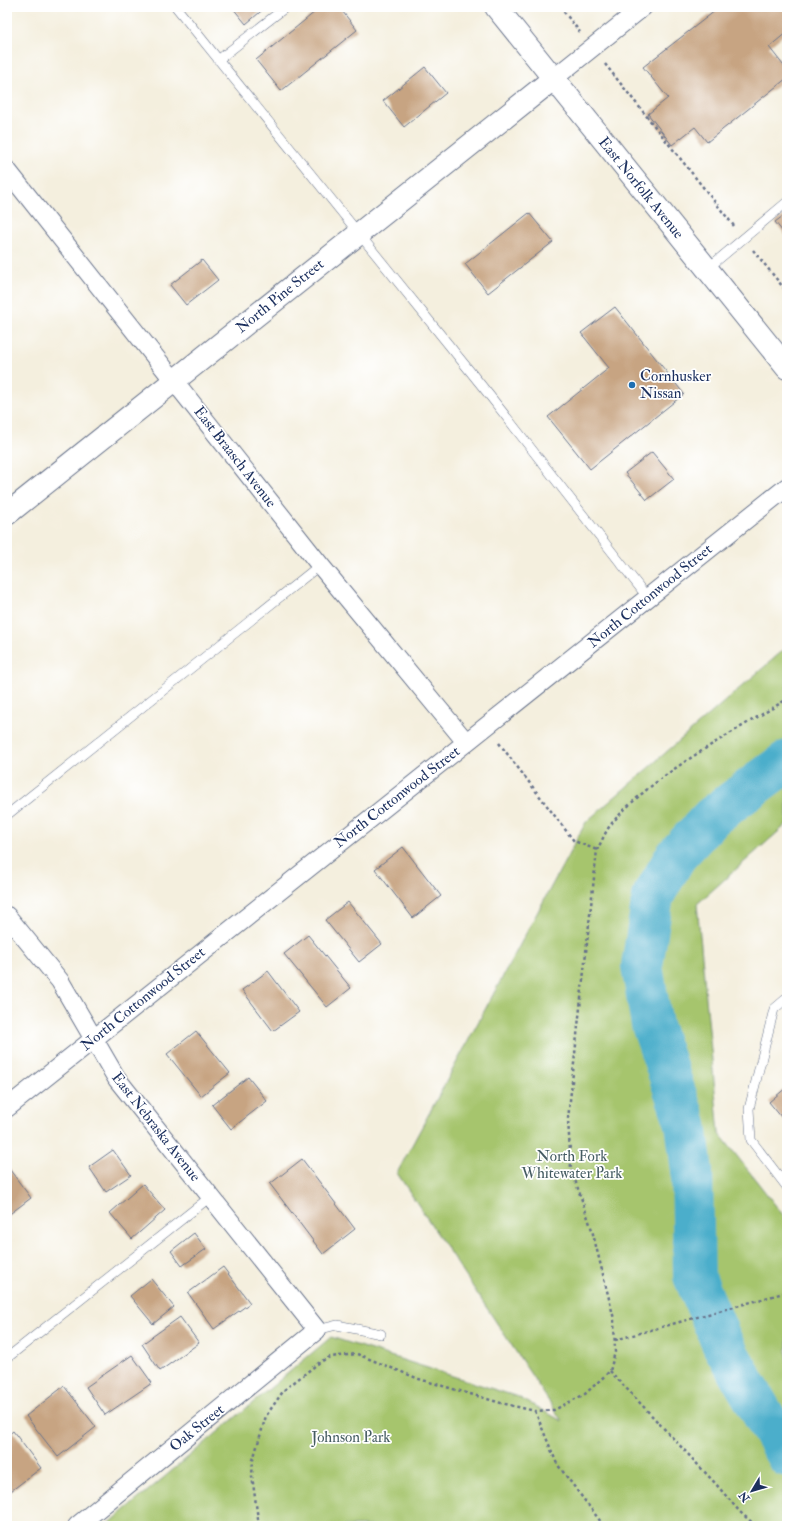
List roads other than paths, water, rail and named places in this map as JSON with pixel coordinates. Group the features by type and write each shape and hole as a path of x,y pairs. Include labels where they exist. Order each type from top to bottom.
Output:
{"street":[{"name":"East Norfolk Avenue","path":"496,7 787,368"},
{"path":"553,79 643,7"},
{"name":"North Pine Street","path":"9,509 175,380 553,79"},
{"name":"East Braasch Avenue","path":"7,170 175,380 320,565 466,742"},
{"name":"North Cottonwood Street","path":"7,1108 787,487"},
{"name":"East Nebraska Avenue","path":"7,916 60,981 117,1079 317,1330"},
{"name":"Oak Street","path":"76,1526 317,1330"}],"lane":[{"path":"176,7 490,396 648,598"},
{"path":"218,60 286,7"},
{"path":"707,269 787,202"},
{"path":"7,815 320,565"},
{"path":"787,998 774,1009 750,1108 751,1140 787,1187"},
{"path":"7,1358 210,1197"},
{"path":"317,1330 336,1325 381,1334"}],"waterway":[{"path":"787,761 712,817 676,856 653,896 642,966 652,1025 686,1124 692,1171 694,1276 723,1345 787,1456"}],"place":[{"name":"Cornhusker Nissan","path":"632,385"}],"park label":[{"name":"North Fork Whitewater Park","path":"572,1164"},
{"name":"Johnson Park","path":"351,1437"}]}
